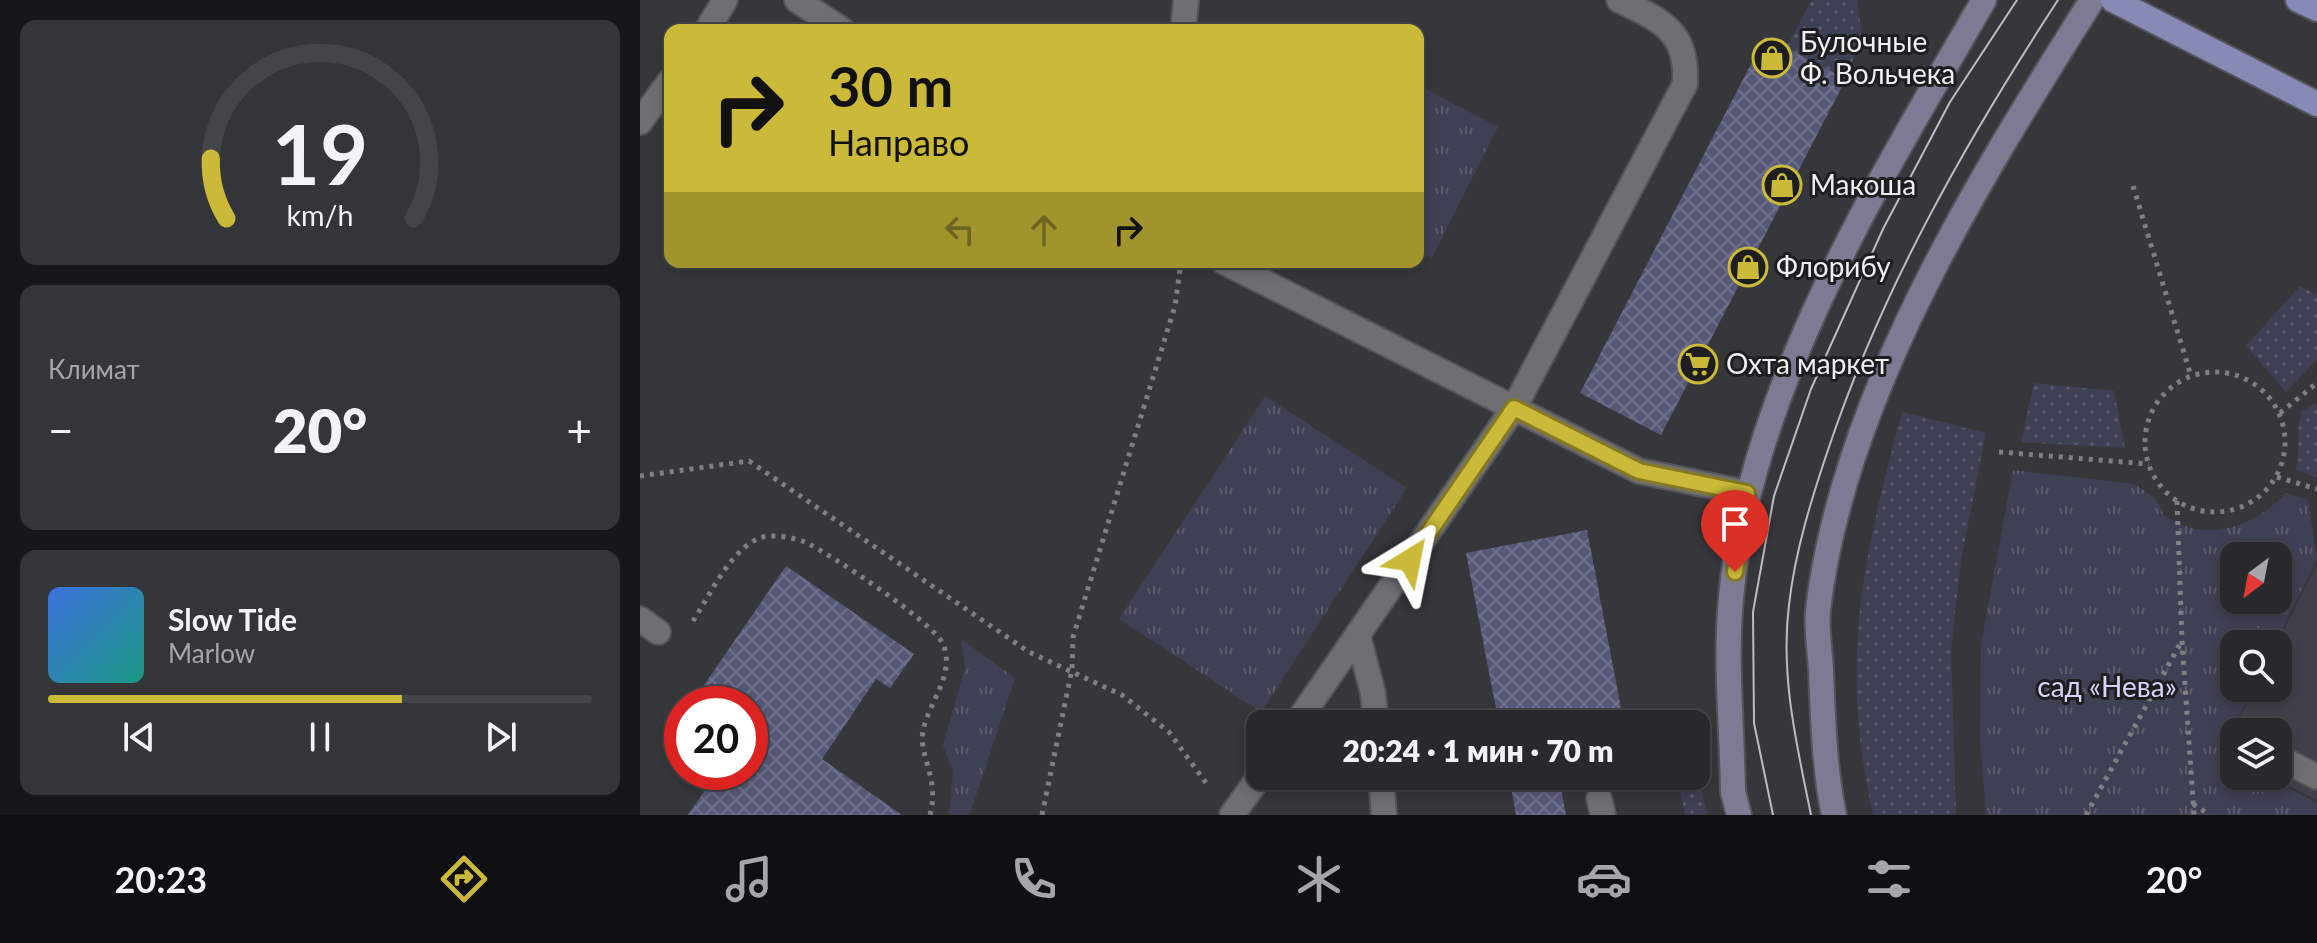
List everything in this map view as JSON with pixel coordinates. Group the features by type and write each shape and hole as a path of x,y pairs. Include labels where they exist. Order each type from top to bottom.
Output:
{"main road":[{"path":"1739,815 1733,792 1730,599 1747,493 1788,373 1855,231 1984,0"},
{"path":"1834,815 1826,777 1818,612 1838,510 1873,397 1995,153 2092,0"},
{"path":"2113,0 2317,104"},
{"path":"2298,0 2317,9"}],"lane":[{"path":"711,24 725,0"},
{"path":"797,0 833,24"},
{"path":"1184,24 1186,0"},
{"path":"1306,710 1514,408 1685,84 1686,60 1678,37 1657,19 1619,0"},
{"path":"640,122 664,89"},
{"path":"1236,268 1639,471 1747,493"},
{"path":"1358,636 1375,710"},
{"path":"2292,764 2317,777"},
{"path":"1232,815 1250,790"},
{"path":"1382,790 1384,815"}],"path":[{"path":"2133,186 2191,376"},
{"path":"1042,815 1072,669 1073,637 1175,306 1180,268"},
{"path":"2211,371 2252,381 2268,395 2280,413 2285,445 2277,477 2262,494 2232,509 2198,510 2177,501 2165,491 2149,464 2145,443 2148,421 2157,402 2172,386 2191,376 2211,371"},
{"path":"2280,413 2317,383"},
{"path":"1999,452 2149,464"},
{"path":"640,476 749,461 1029,652 1072,669 1122,695 1169,732 1210,789"},
{"path":"2277,477 2317,489"},
{"path":"2177,501 2182,641 2194,815"},
{"path":"686,632 738,554 758,538 779,536 805,542 922,620 943,644 945,675 922,733 935,798 930,815"},
{"path":"2086,815 2182,641"},
{"path":"2193,804 2210,815"}],"shaded area":[{"path":"2317,564 2317,800 2292,787 2292,718 2240,718 2248,702 2292,702 2292,630 2284,630"}],"green space":[{"path":"1812,0 1857,0 1862,35 1846,79 1786,48"},
{"path":"1424,88 1498,127 1432,258 1424,254"},
{"path":"2300,286 2317,295 2317,360 2286,392 2246,346"},
{"path":"2034,383 2114,391 2125,448 2021,442"},
{"path":"1265,396 1407,488 1262,710 1119,619"},
{"path":"2317,403 2315,477 2296,470 2302,411"},
{"path":"1902,412 1986,433 1961,560 1951,649 1956,815 1873,815 1863,759 1857,659 1860,612 1876,517"},
{"name":"сад «Нева»","path":"2013,470 2134,484 2153,497 2166,517 2200,530 2216,530 2246,522 2286,493 2308,500 2317,559 2292,610 2292,542 2220,542 2220,614 2290,614 2282,630 2220,630 2220,702 2246,702 2238,718 2220,718 2220,790 2292,790 2317,803 2317,815 1986,815 1980,738 1981,645"},
{"path":"961,639 1015,678 972,808 968,815 949,815 953,772 943,745 965,667"},
{"path":"1680,790 1702,790 1707,815 1685,815"}],"building":[{"path":"1765,37 1846,79 1661,435 1580,393"},
{"path":"1587,530 1621,710 1496,710 1466,553"},
{"path":"786,566 914,654 890,688 876,679 822,759 902,815 688,815 705,790 768,790 768,686 703,686"},
{"path":"1512,790 1561,790 1566,815 1516,815"}],"tram line":[{"path":"1773,815 1754,723 1753,612 1774,496 1811,389 1883,229 1950,102 2017,0"},
{"path":"1811,815 1791,711 1787,658 1792,585 1810,505 1851,388 1901,272 1959,161 2058,0"}],"place":[{"name":"Булочные Ф. Вольчека","path":"1772,58"},
{"name":"Макоша","path":"1782,185"},
{"name":"Флорибу","path":"1748,267"},
{"name":"Охта маркет","path":"1698,364"}],"route":[{"path":"1410,560 1514,408 1639,471 1747,493 1735,572"}]}
